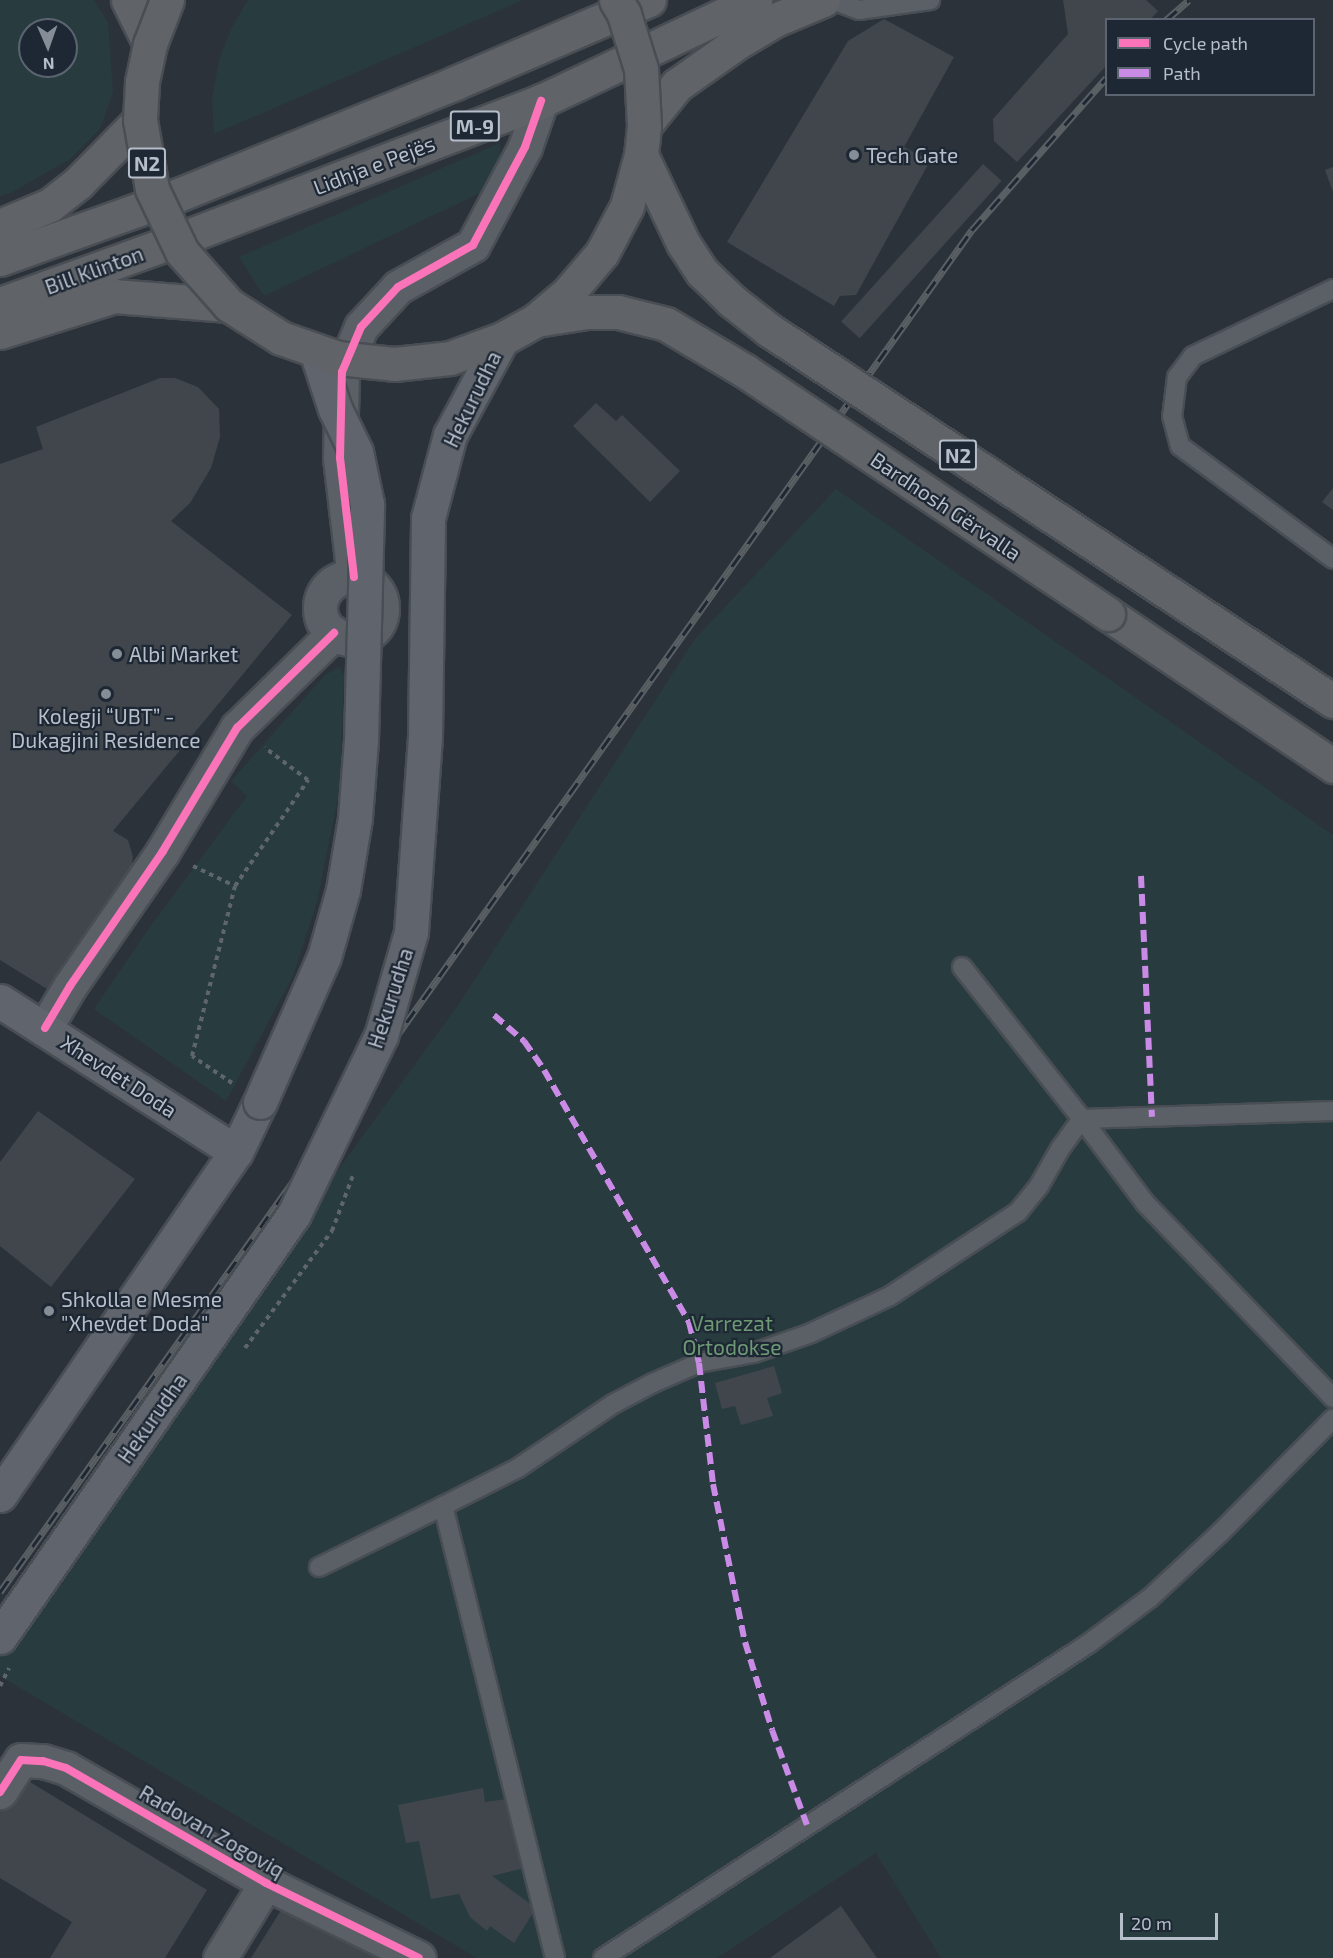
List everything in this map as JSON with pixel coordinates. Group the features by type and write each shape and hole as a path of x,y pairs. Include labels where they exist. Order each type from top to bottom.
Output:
{"highway":[{"path":"128,0 150,44"},
{"name":"N2","path":"167,0 150,44 142,82 140,120 152,189 182,252 229,305 280,338 339,358 394,364 450,358 502,339 536,320 568,293 602,253 627,206 642,141 641,69 624,14 616,0"},
{"name":"Bill Klinton","path":"0,259 173,197 455,83 649,0"},
{"name":"Lidhja e Pejës","path":"188,236 541,101 755,0"},
{"path":"642,141 677,85 738,42 775,20 823,0"},
{"path":"0,226 50,205 78,183 140,120"},
{"name":"N2","path":"642,141 683,243 702,272 732,301 769,330 1333,700"},
{"name":"Bill Klinton","path":"0,304 188,236"},
{"path":"0,332 114,296 229,305"},
{"name":"Bardhosh Gërvalla","path":"536,320 587,312 618,312 666,324 745,371 1333,766"}],"main road":[{"name":"Hekurudha","path":"7,1648 294,1214 381,1036 411,932 425,737 428,518 450,435 502,339"},
{"path":"0,1494 236,1152 324,957 343,890 354,818 362,740 367,504 356,452 335,408 316,351"},
{"name":"Xhevdet Doda","path":"0,1001 236,1152"}],"street":[{"path":"354,577 340,458 342,372 361,327 398,288 474,245 525,147 541,101"},
{"path":"354,577 364,579 379,593 382,603 379,622 363,636 353,639 334,633 322,617 322,597 335,582 354,577"},
{"path":"45,1028 70,986 163,851 237,728 334,633"},
{"name":"Radovan Zogoviq","path":"0,1792 21,1760 43,1761 66,1768 266,1883 419,1958"},
{"name":"Radovan Zogoviq","path":"220,1958 266,1883"}],"lane":[{"path":"833,0 859,10 930,0"},
{"path":"1333,289 1194,356 1178,378 1172,416 1180,446 1333,559"},
{"path":"962,967 1145,1203 1333,1398"},
{"path":"1082,1119 1333,1111"},
{"path":"319,1567 518,1468 613,1404 653,1383 699,1363 754,1353 811,1333 890,1296 1017,1212 1039,1186 1060,1149 1082,1119"},
{"path":"603,1958 1088,1644 1150,1598 1220,1533 1333,1419"},
{"path":"443,1506 555,1958"}],"path":[{"path":"237,728 308,780 235,886 192,1056 260,1102"},
{"path":"163,851 235,886"},
{"path":"0,1686 7,1648"}],"green space":[{"path":"0,0 94,0 108,23 113,92 100,129 70,159 11,193 0,196"},
{"path":"248,0 523,0 214,134 212,99 219,60 232,27"},
{"path":"500,143 499,184 264,296 239,257"},
{"name":"Varrezat Ortodokse","path":"836,489 1333,835 1333,1958 941,1958 876,1853 717,1958 477,1958 0,1676 0,1634 459,1004 695,639"},
{"path":"339,667 344,675 340,788 317,902 293,976 226,1101 94,1009 147,931 247,796 231,781 325,675"}],"building":[{"path":"1063,0 1146,0 1158,11 1152,18 1105,18 1105,67 1017,162 994,141 993,119 1068,34"},
{"path":"884,19 954,57 904,147 930,161 856,295 840,296 834,306 727,242 848,41"},
{"path":"983,164 1002,181 860,338 841,322"},
{"path":"1333,167 1333,192 1325,170"},
{"path":"160,378 175,378 198,387 219,409 220,437 211,468 190,503 171,521 292,615 113,831 128,840 133,857 131,871 77,967 65,961 47,989 0,960 0,464 43,449 36,427"},
{"path":"596,403 616,421 622,415 680,471 650,502 573,426"},
{"path":"1333,488 1333,510 1322,502"},
{"path":"38,1111 135,1179 51,1287 0,1246 0,1162"},
{"path":"774,1366 782,1393 767,1398 773,1416 741,1425 735,1406 722,1409 715,1383"},
{"path":"17,1774 207,1890 165,1958 50,1958 72,1922 0,1878 0,1802"},
{"path":"483,1788 485,1802 507,1799 524,1868 492,1876 536,1908 514,1943 490,1926 487,1931 470,1917 459,1894 431,1899 419,1841 406,1843 398,1805"},
{"path":"290,1896 385,1944 375,1958 251,1958"},
{"path":"841,1906 877,1958 770,1958"}],"railway":[{"path":"1168,18 1189,0"},
{"path":"0,1592 972,230 1105,79"}],"marked path":[{"path":"1141,876 1152,1117"},
{"path":"494,1015 524,1041 544,1070 689,1322 699,1363 713,1484 745,1642 772,1730 807,1825"}],"cycle path":[{"path":"354,577 340,458 342,372 361,327 398,287 473,245 525,147 541,101"},
{"path":"45,1028 70,986 163,851 237,728 334,633"},
{"path":"0,1792 21,1760 43,1761 66,1768 266,1883 419,1958"}],"place":[{"name":"Tech Gate","path":"854,155"},
{"name":"Albi Market","path":"117,654"},
{"name":"Kolegji “UBT” - Dukagjini Residence","path":"106,694"},
{"name":"Shkolla e Mesme \"Xhevdet Doda\"","path":"49,1311"}]}
